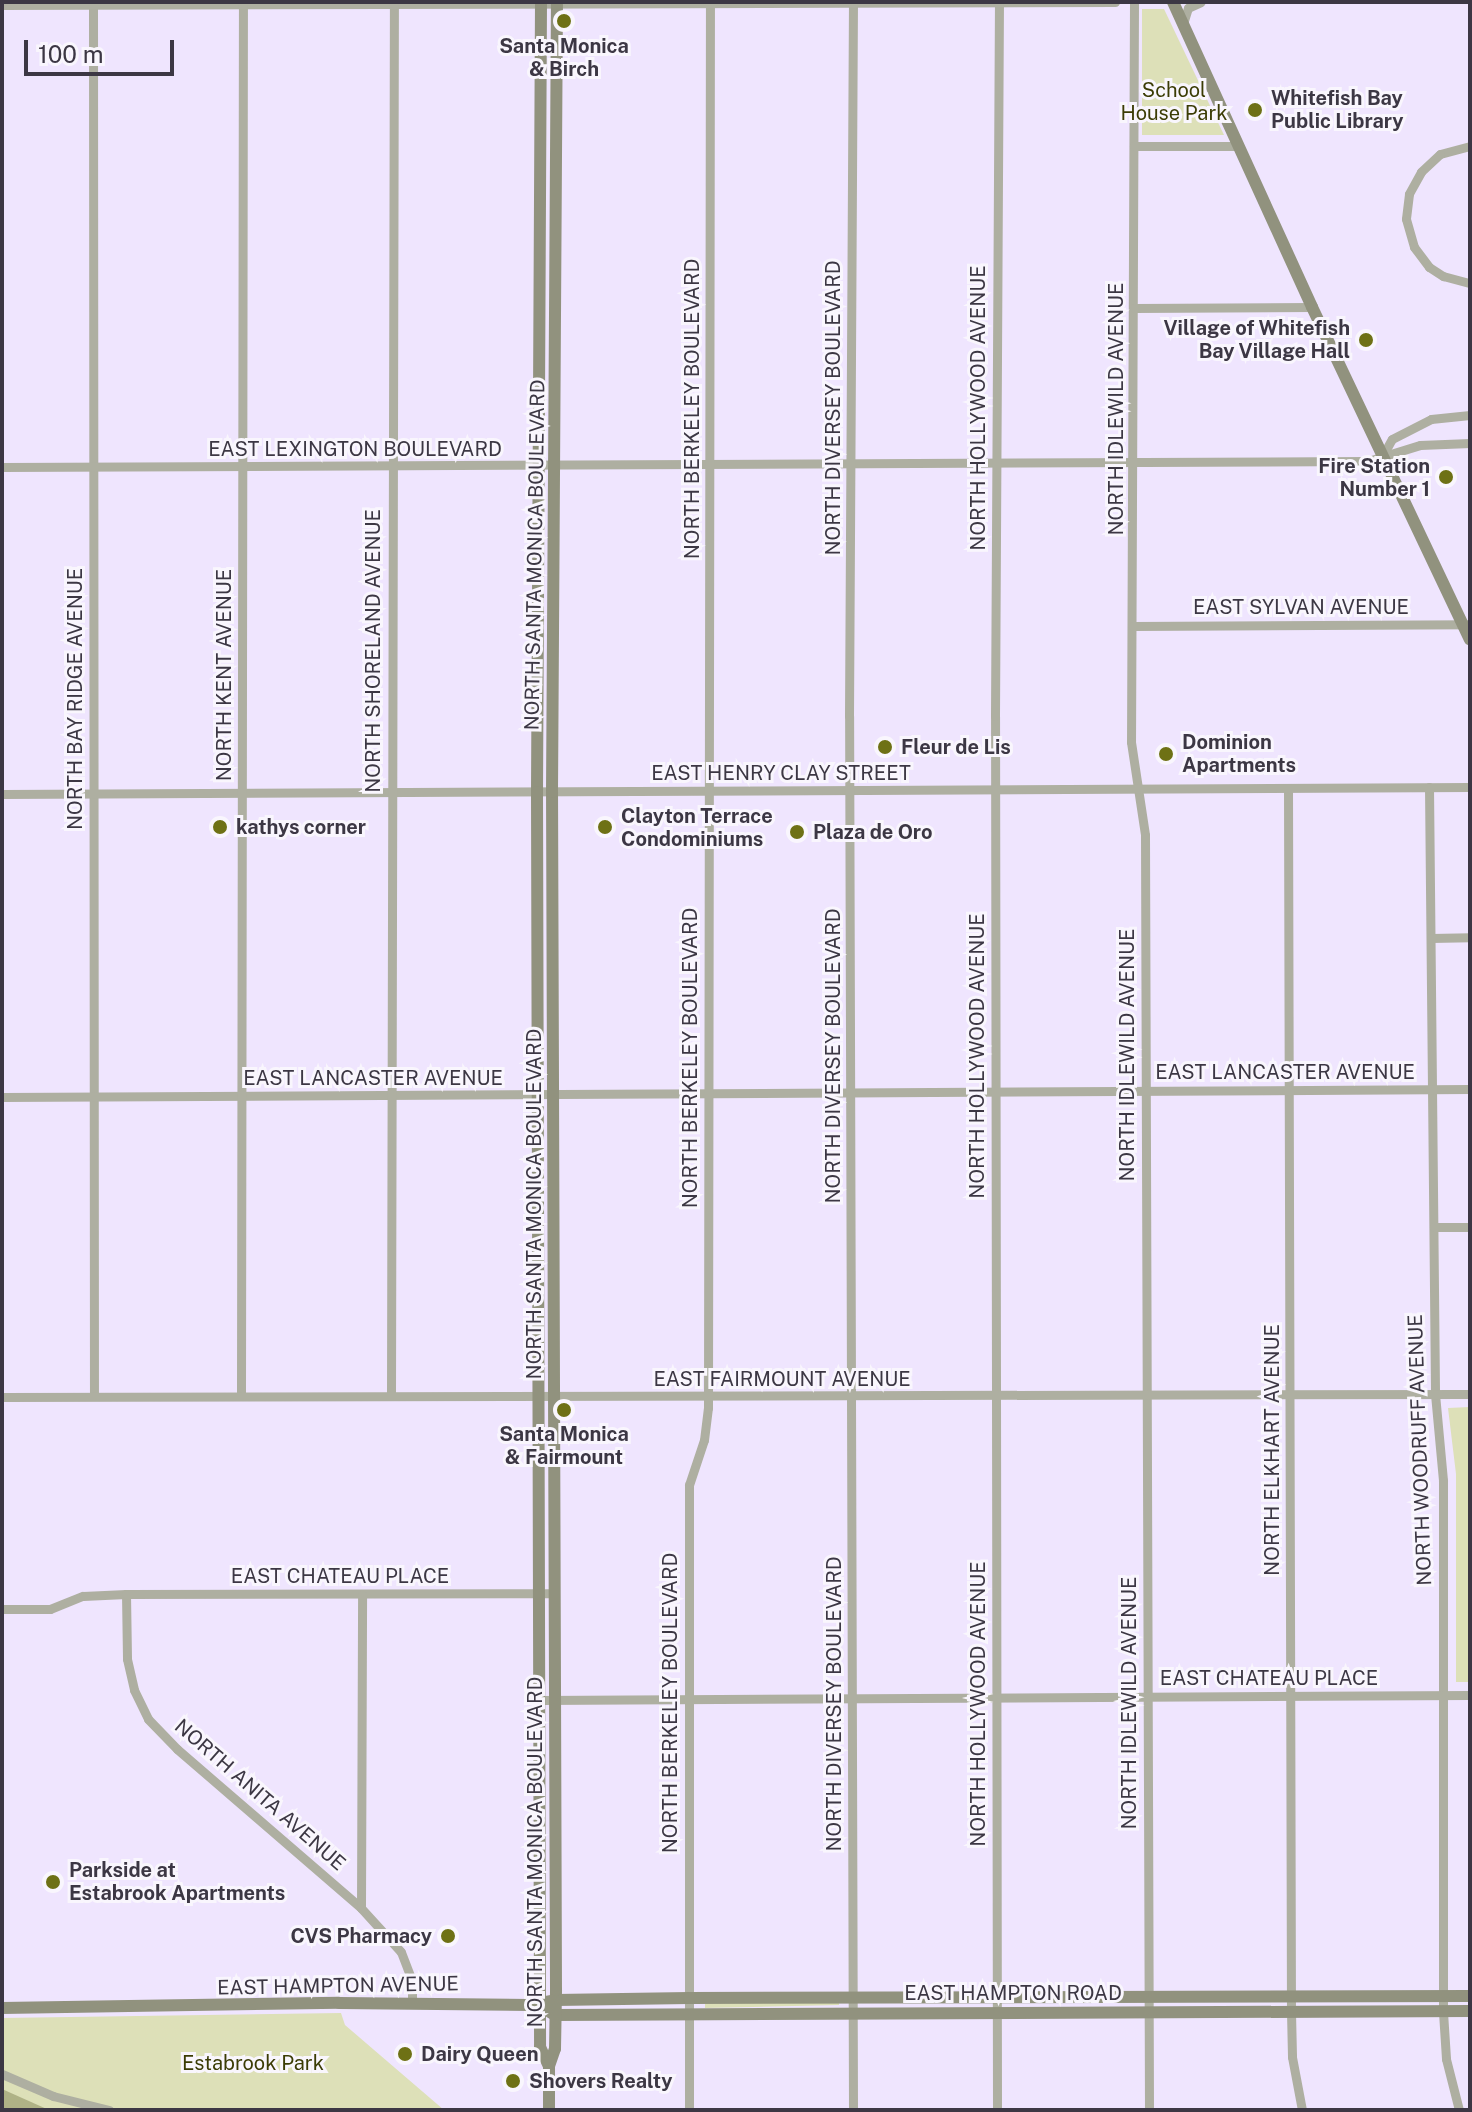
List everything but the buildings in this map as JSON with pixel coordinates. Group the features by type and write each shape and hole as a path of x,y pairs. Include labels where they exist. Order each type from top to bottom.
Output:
{"street":[{"name":"NORTH DIVERSEY BOULEVARD","path":"853,2 850,791 853,2110"},
{"path":"2,5 1115,2"},
{"name":"NORTH IDLEWILD AVENUE","path":"1134,2 1131,742 1145,835 1149,2110"},
{"path":"1173,2 1312,307 1466,624 1470,639"},
{"path":"1183,24 1188,8 1201,2"},
{"name":"NORTH BAY RIDGE AVENUE","path":"93,3 94,1396"},
{"name":"NORTH KENT AVENUE","path":"241,1396 243,3"},
{"name":"NORTH SANTA MONICA BOULEVARD","path":"541,3 537,792 540,2047 549,2066"},
{"name":"NORTH SANTA MONICA BOULEVARD","path":"549,2066 555,2049 556,2000 552,792 557,3"},
{"name":"NORTH BERKELEY BOULEVARD","path":"689,2110 689,1485 704,1440 708,1397 710,3"},
{"name":"NORTH HOLLYWOOD AVENUE","path":"997,2110 995,790 999,3"},
{"name":"NORTH SHORELAND AVENUE","path":"391,1396 390,467 394,4"},
{"path":"1134,146 1238,146"},
{"path":"1470,146 1455,148 1431,161 1414,182 1406,206 1407,229 1418,254 1443,276 1470,283"},
{"path":"1134,308 1312,307"},
{"path":"1383,455 1392,439 1431,419 1470,415"},
{"name":"EAST LEXINGTON BOULEVARD","path":"2,467 710,467 1368,461 1420,445 1470,443"},
{"name":"EAST SYLVAN AVENUE","path":"1133,626 1466,624"},
{"name":"NORTH WOODRUFF AVENUE","path":"1429,787 1435,1394 1443,1481 1443,2012 1446,2059 1459,2110"},
{"name":"EAST HENRY CLAY STREET","path":"2,794 1470,787"},
{"name":"NORTH ELKHART AVENUE","path":"1288,788 1291,2012 1292,2057 1302,2110"},
{"path":"1431,938 1470,937"},
{"name":"EAST LANCASTER AVENUE","path":"2,1097 1470,1089"},
{"path":"1434,1227 1470,1227"},
{"name":"EAST FAIRMOUNT AVENUE","path":"2,1397 1470,1394"},
{"name":"EAST CHATEAU PLACE","path":"2,1609 50,1609 83,1596 126,1594 555,1593"},
{"name":"NORTH ANITA AVENUE","path":"126,1594 128,1661 134,1690 148,1719 177,1749 361,1908 401,1952 412,1980 412,2004"},
{"path":"361,1908 362,1595"},
{"name":"EAST CHATEAU PLACE","path":"540,1700 1470,1695"},
{"name":"EAST HAMPTON ROAD","path":"556,2000 1470,1996"},
{"path":"604,1999 605,2015"},
{"name":"EAST HAMPTON AVENUE","path":"2,2008 540,2004 556,2000"},
{"path":"540,2004 555,2015"},
{"name":"EAST HAMPTON ROAD","path":"555,2015 1470,2011"},
{"path":"549,2066 549,2110"},
{"path":"2,2074 53,2096 109,2110"}],"green space":[{"name":"School House Park","path":"1142,9 1164,9 1224,135 1142,135"},
{"path":"1470,1407 1470,1682 1456,1682 1456,1474 1448,1408"},
{"path":"705,2003 839,2003 839,2005 705,2008"},
{"name":"Estabrook Park","path":"341,2013 345,2025 444,2110 2,2110 2,2018"},
{"path":"2,2089 49,2110 2,2110"}],"place":[{"name":"Santa Monica & Birch","path":"564,21"},
{"name":"Whitefish Bay Public Library","path":"1255,110"},
{"name":"Village of Whitefish Bay Village Hall","path":"1366,340"},
{"name":"Fire Station Number 1","path":"1446,477"},
{"name":"Fleur de Lis","path":"885,747"},
{"name":"Dominion Apartments","path":"1166,754"},
{"name":"kathys corner","path":"220,827"},
{"name":"Clayton Terrace Condominiums","path":"605,827"},
{"name":"Plaza de Oro","path":"797,832"},
{"name":"Santa Monica & Fairmount","path":"564,1410"},
{"name":"Parkside at Estabrook Apartments","path":"53,1882"},
{"name":"CVS Pharmacy","path":"448,1936"},
{"name":"Dairy Queen","path":"405,2054"},
{"name":"Shovers Realty","path":"513,2081"}]}
